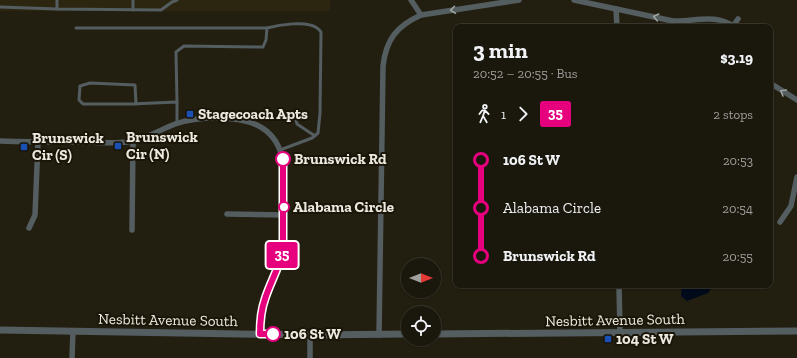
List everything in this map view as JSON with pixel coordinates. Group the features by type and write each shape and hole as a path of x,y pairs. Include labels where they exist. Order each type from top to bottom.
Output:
{"street":[{"path":"411,0 421,15"},
{"path":"379,335 383,66 384,55 388,45 400,27 408,21 421,15 519,0"},
{"path":"574,0 673,21 710,18 729,24"},
{"path":"616,9 617,24"},
{"path":"734,24 738,19"},
{"path":"773,85 797,100"},
{"path":"0,141 113,143 133,141 149,136 177,123 206,118 238,118 258,125 267,132 280,150 284,170 283,251 281,262 261,312 260,334"},
{"path":"132,230 133,141"},
{"path":"29,228 35,215 38,142"},
{"path":"780,222 791,206 797,177"},
{"path":"227,214 284,215"},
{"path":"619,288 620,332"},
{"name":"Nesbitt Avenue South","path":"0,330 310,335 401,334"},
{"path":"72,358 73,331"},
{"name":"Nesbitt Avenue South","path":"441,334 797,331"},
{"path":"310,335 310,358"}],"lane":[{"path":"57,0 57,9"},
{"path":"133,0 133,10"},
{"path":"0,7 161,10 172,1 177,0"},
{"path":"76,28 267,28 278,25 310,25 317,27 321,32 320,113 318,133 312,138 280,150"},
{"path":"177,123 176,52 184,46 263,47 266,40 267,28"},
{"path":"136,104 135,85 90,84 80,86 79,100 83,104 136,104 177,102"},
{"path":"295,116 297,124 315,136"}],"shaded area":[{"path":"0,0 330,0 330,11 0,11"}],"water":[{"path":"682,288 712,288 708,293 687,301 681,296"}],"bus line":[{"name":"35","path":"273,334 260,334 260,325 261,312 281,262 283,251 283,159"}],"place":[{"name":"Stagecoach Apts","path":"190,114"},
{"name":"Brunswick Cir (N)","path":"118,146"},
{"name":"Brunswick Cir (S)","path":"24,147"},
{"name":"Brunswick Rd","path":"283,159"},
{"name":"Alabama Circle","path":"284,207"},
{"name":"106 St W","path":"273,334"},
{"name":"104 St W","path":"608,339"}]}
